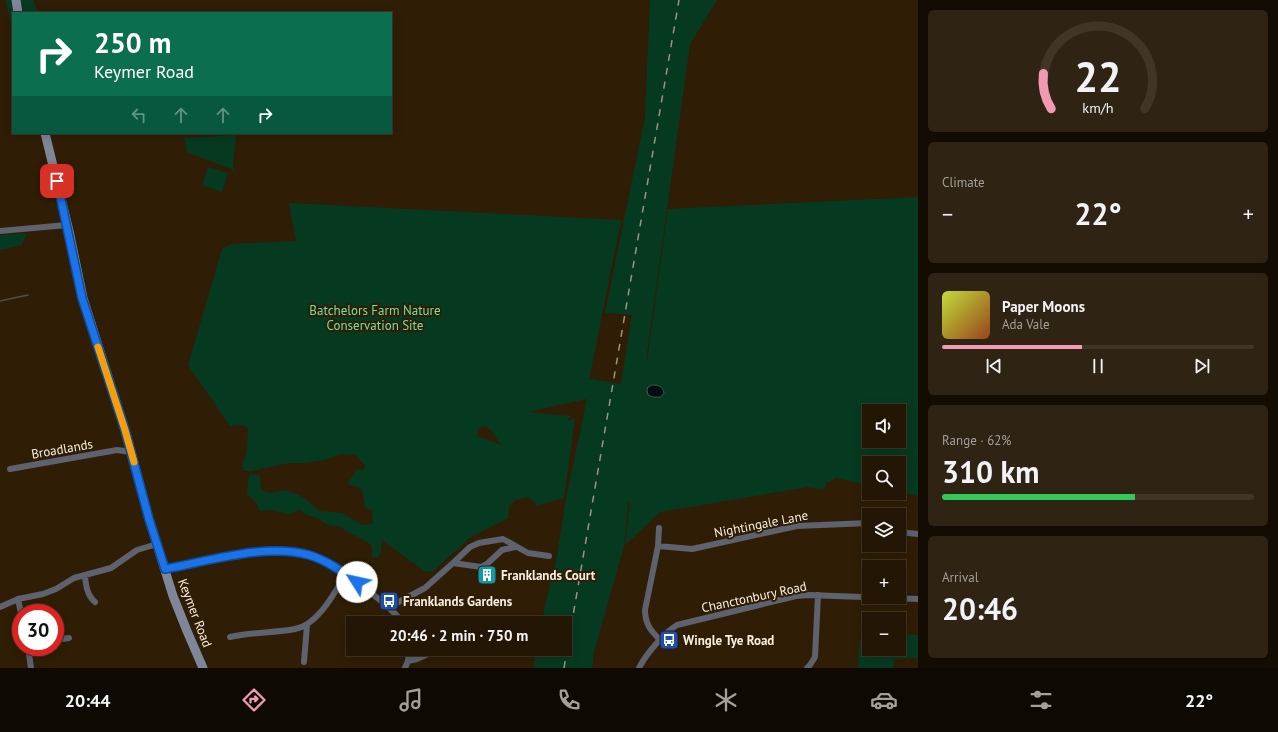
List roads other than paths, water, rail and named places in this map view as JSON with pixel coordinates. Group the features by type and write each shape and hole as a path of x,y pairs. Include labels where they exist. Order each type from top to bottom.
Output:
{"street":[{"path":"16,0 18,12"},
{"name":"Keymer Road","path":"45,134 67,225 82,298 128,441 173,596 203,668"},
{"path":"0,231 67,225"},
{"name":"Broadlands","path":"117,450 128,441"},
{"name":"Broadlands","path":"10,469 117,450 131,452"},
{"name":"Nightingale Lane","path":"658,546 692,549 797,526 862,523"},
{"path":"659,528 658,546 645,610 645,619 649,628 660,640"},
{"path":"906,533 918,534"},
{"path":"389,607 434,582 444,569 453,563 470,547 479,543 503,539 528,553 549,556"},
{"path":"490,542 499,545 505,550"},
{"path":"0,607 18,599 43,594 56,589 74,578 111,568 137,550 157,544"},
{"path":"453,563 481,567 487,564 502,550 515,547"},
{"path":"165,569 255,552 276,550 310,556 325,562 346,574 389,607 397,616"},
{"path":"230,637 296,629 307,625 318,615 346,574"},
{"path":"85,576 86,589 95,602"},
{"path":"807,668 815,657 818,595"},
{"name":"Chanctonbury Road","path":"639,668 642,661 660,640 677,624 796,596 818,595 918,599"},
{"path":"18,599 19,604"},
{"path":"304,662 307,625"},
{"path":"64,639 69,638"},
{"path":"29,656 31,668"},
{"path":"405,668 408,661 408,656"},
{"path":"408,661 424,656"}],"waterway":[{"path":"0,301 28,295"}],"railway":[{"path":"564,668 679,0"}],"place":[{"name":"Franklands Court","path":"487,575"},
{"name":"Franklands Gardens","path":"389,601"},
{"name":"Wingle Tye Road","path":"669,640"}],"park label":[{"name":"Batchelors Farm Nature Conservation Site","path":"375,318"}]}
